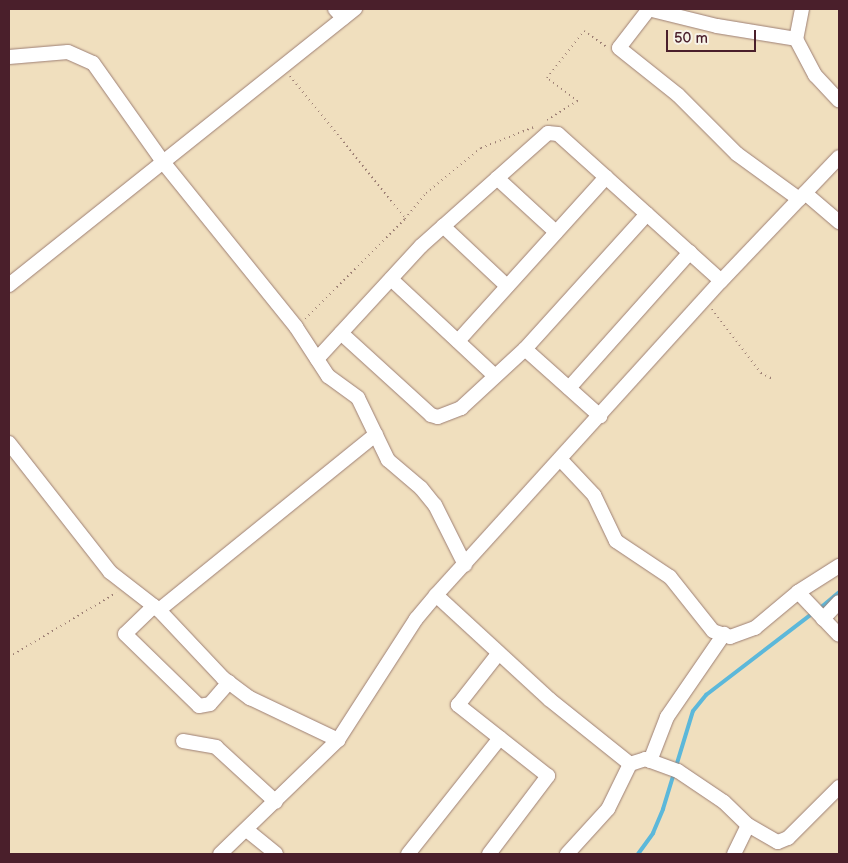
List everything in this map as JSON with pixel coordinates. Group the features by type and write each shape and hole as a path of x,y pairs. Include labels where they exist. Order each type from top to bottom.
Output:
{"street":[{"path":"9,285 282,66 339,14 356,9"},
{"path":"796,38 716,26 649,9 619,48 678,95 737,154 839,222"},
{"path":"802,9 796,38 815,75 839,101"},
{"path":"9,57 68,52 93,64 163,162 296,327 328,376 358,398 388,460 421,488 435,505 465,565"},
{"path":"317,358 443,226 548,133 558,134 721,281"},
{"path":"220,854 248,831 338,740 416,619 436,595 721,281 839,156"},
{"path":"458,341 606,177"},
{"path":"497,178 556,232"},
{"path":"341,333 431,415 438,417 461,408 526,349 647,214"},
{"path":"443,226 507,286"},
{"path":"569,388 690,252"},
{"path":"391,279 495,376"},
{"path":"526,349 600,416"},
{"path":"229,682 210,704 199,706 125,634 376,434"},
{"path":"9,443 110,572 156,608 229,682 250,698 338,740"},
{"path":"560,460 594,495 620,545 670,577 683,589 713,631 730,637 755,628 839,566"},
{"path":"436,595 549,700 630,764 650,761 674,770 724,802 748,825 778,842 788,838 839,787"},
{"path":"802,595 839,635"},
{"path":"821,617 839,602"},
{"path":"650,761 667,717 724,634"},
{"path":"489,854 548,776 458,705 498,654"},
{"path":"408,854 500,738"},
{"path":"183,741 216,747 276,802"},
{"path":"567,854 608,809 630,764"},
{"path":"734,854 748,825"},
{"path":"248,831 276,854"}],"path":[{"path":"544,122 578,101 547,78 584,31 615,53 619,48"},
{"path":"282,66 405,219"},
{"path":"296,327 405,219 426,193 481,148 536,127"},
{"path":"704,300 761,373 773,379"},
{"path":"9,657 129,586"}],"waterway":[{"path":"819,609 839,592"},
{"path":"638,854 653,833 663,809 693,711 706,695 813,613"}]}
